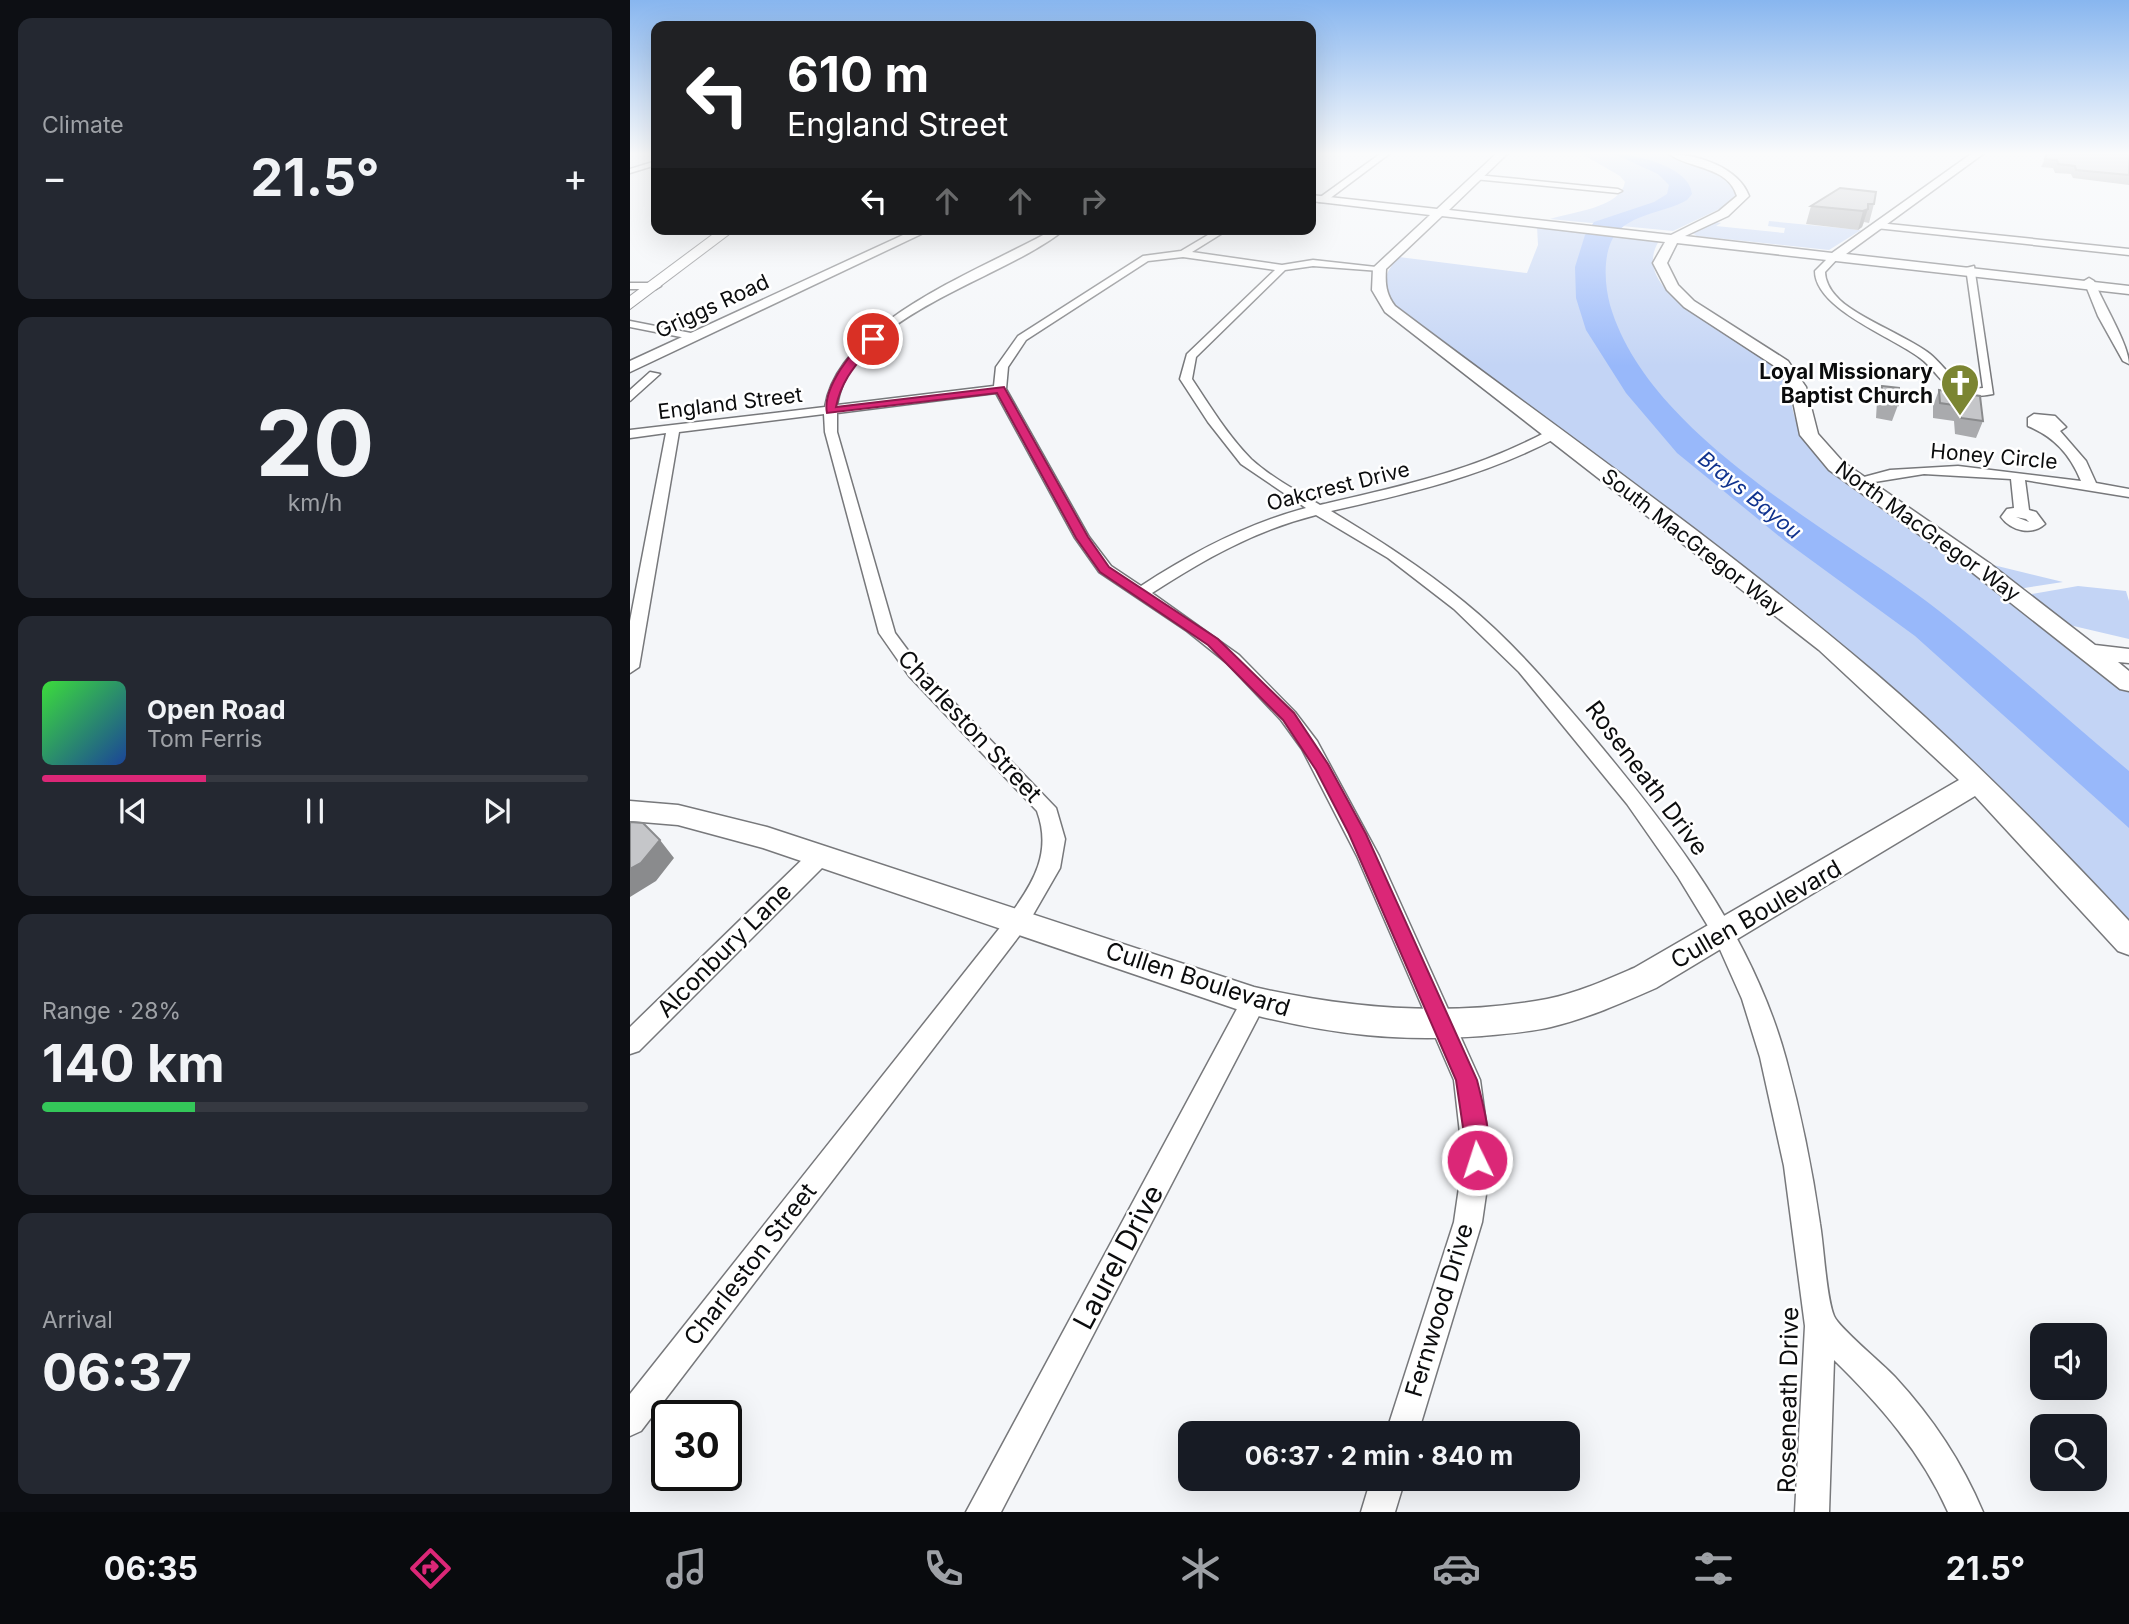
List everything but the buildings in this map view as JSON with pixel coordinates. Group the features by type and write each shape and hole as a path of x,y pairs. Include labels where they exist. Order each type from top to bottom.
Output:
{"main road":[{"path":"630,304 639,288 713,235"},
{"path":"630,313 639,288"}],"street":[{"path":"1000,389 1002,367 1022,338 1134,263 1157,255 1184,254 1282,268 1313,263 1380,268 1426,225"},
{"path":"1559,225 2129,288"},
{"path":"1675,237 1700,225"},
{"path":"1971,270 1989,391 1975,393 1959,389 1925,356 1833,300 1820,278 1820,271 1837,255 1879,226 2129,252"},
{"name":"Griggs Road","path":"630,367 913,235"},
{"name":"Charleston Street","path":"630,1420 1018,921 1049,871 1056,847 1055,827 1046,808 915,672 887,633 831,432 830,411 835,389 845,370 873,339 914,311 1050,235"},
{"path":"1184,254 1215,235"},
{"name":"North MacGregor Way","path":"1675,237 1660,263 1672,287 1699,312 1782,364 1798,387 1809,435 1836,466 1981,568 2129,683"},
{"name":"Roseneath Drive","path":"1282,268 1191,356 1186,379 1212,419 1246,461 1274,483 1393,555 1431,583 1489,631 1525,668 1634,799 1686,871 1723,932 1754,999 1773,1057 1798,1166 1820,1326 1812,1512"},
{"name":"South MacGregor Way","path":"1380,268 1377,287 1390,309 1828,646 1977,782 2129,942"},
{"path":"2090,284 2103,316 2129,361"},
{"path":"630,324 696,337"},
{"path":"630,397 654,374"},
{"name":"England Street","path":"630,434 1000,389"},
{"name":"Fernwood Drive","path":"1000,389 1090,552 1105,569 1193,627 1233,659 1288,716 1310,746 1368,856 1467,1080 1474,1117 1477,1160 1468,1222 1406,1421"},
{"path":"2051,429 2081,464 2091,487"},
{"path":"630,665 673,430"},
{"name":"Oakcrest Drive","path":"1140,594 1223,543 1282,520 1468,473 1512,456 1553,434"},
{"name":"Honey Circle","path":"1856,481 1906,470 1944,469 2018,476 2129,493"},
{"path":"2018,476 2021,512"},
{"path":"2090,652 2129,656"},
{"name":"Cullen Boulevard","path":"630,811 678,815 767,838 1254,1001 1368,1023 1442,1024 1549,1013 1593,1000 1645,978 1839,866 1977,782"},
{"name":"Alconbury Lane","path":"630,1043 818,857"},
{"name":"Laurel Drive","path":"983,1512 1254,1001"},
{"path":"1820,1326 1864,1365 1906,1412 1933,1450 1966,1512"},
{"path":"1378,1512 1384,1491"}],"shaded area":[{"path":"1607,225 1687,225 1673,231"},
{"path":"1705,225 1784,233 1785,228 1768,225 1805,225 1861,230 1829,250 1697,236 1691,232"},
{"path":"1537,226 1659,241 1653,260 1658,278 1671,295 1690,310 1775,366 1785,382 1801,434 1826,464 2023,608 2129,692 2129,927 1933,728 1393,305 1387,291 1386,279 1399,257 1527,273 1538,245"},
{"path":"1981,562 2063,582 2018,589"},
{"path":"2078,586 2126,591 2129,601 2129,639 2065,624 2026,595"}],"water":[{"name":"Brays Bayou","path":"1592,225 1627,225 1611,242 1607,257 1606,282 1610,305 1631,353 1664,398 1705,440 1752,479 1943,614 2129,771 2129,828 1915,636 1785,541 1677,453 1626,393 1586,330 1576,298 1575,267 1585,235"}],"place":[{"name":"Loyal Missionary Baptist Church","path":"1960,417"}],"route":[{"path":"873,339 845,370 835,389 830,411 1000,389 1090,552 1119,581 1213,642 1288,716 1310,746 1336,790 1396,916 1467,1080 1474,1117 1477,1160"}]}
